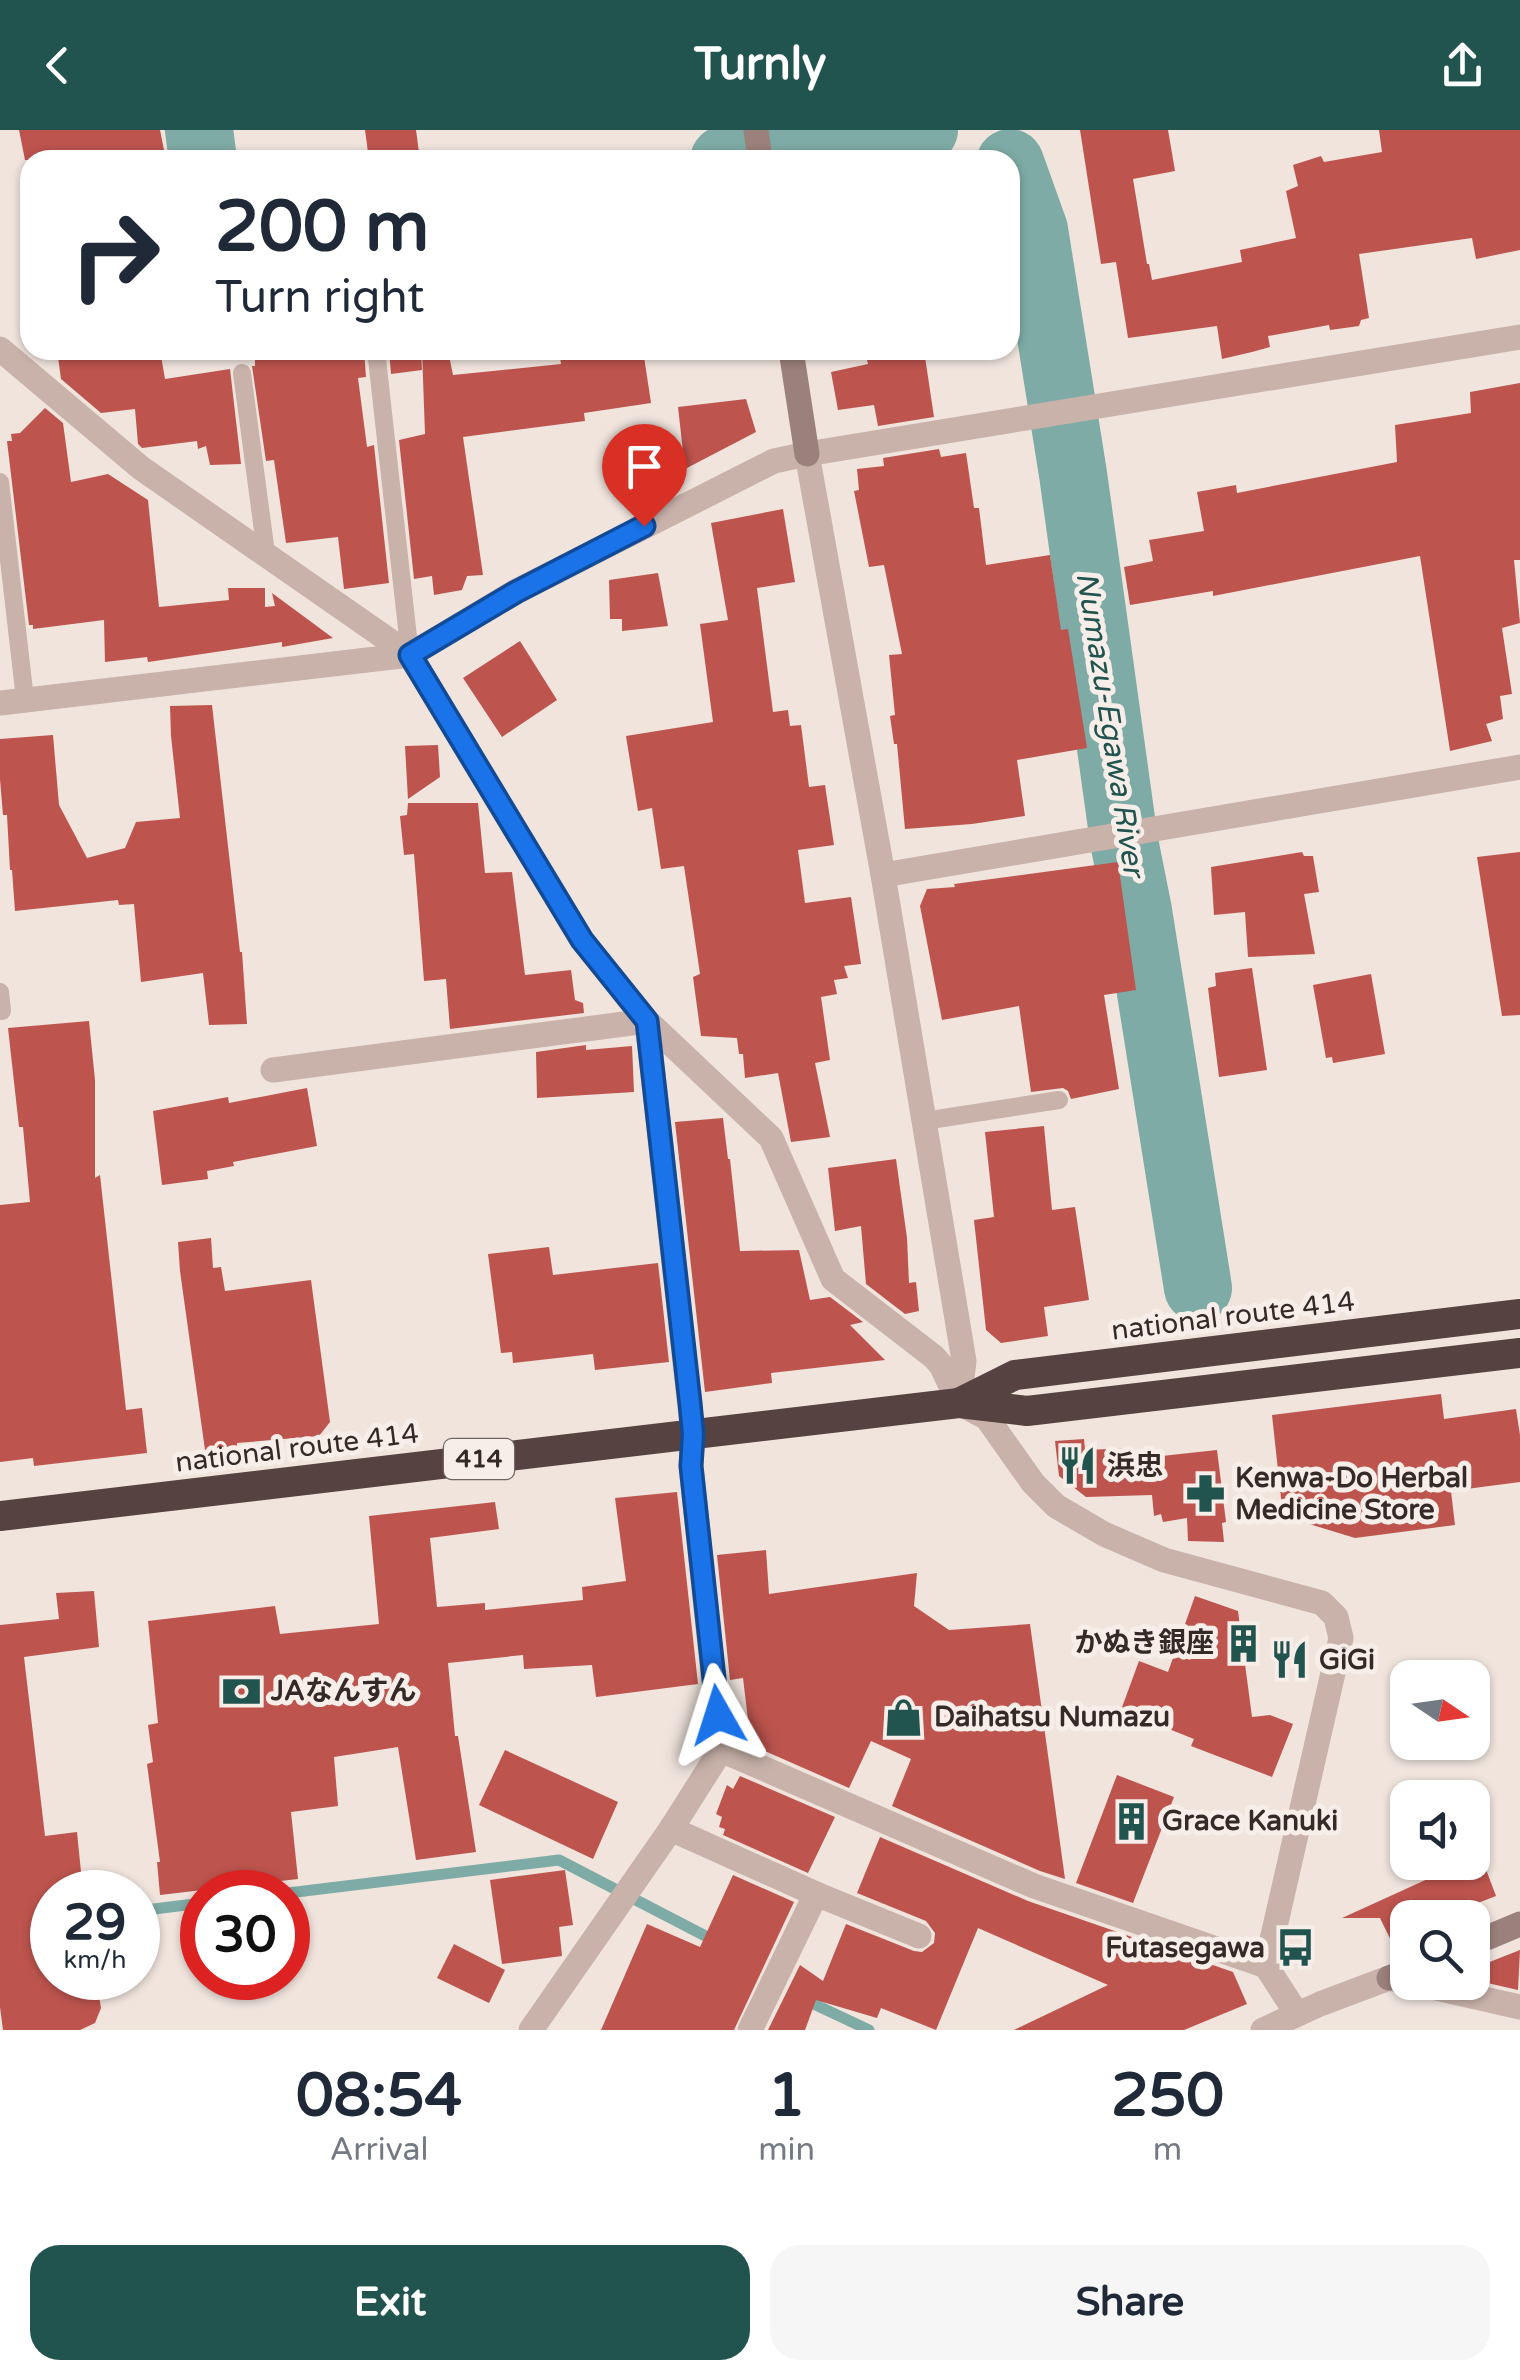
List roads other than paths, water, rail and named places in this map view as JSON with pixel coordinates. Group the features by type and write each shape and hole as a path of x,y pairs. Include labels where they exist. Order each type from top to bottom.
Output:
{"highway":[{"name":"national route 414","path":"959,1402 1016,1375 1520,1314"},
{"name":"national route 414","path":"0,1516 959,1402 1027,1411 1520,1353"}],"street":[{"path":"12,701 410,655 516,592 774,462 807,454 1520,336"},
{"path":"0,348 141,468 410,655 582,940 647,1021 771,1138 833,1279 934,1357 959,1402 987,1418 1033,1484 1056,1506 1104,1534 1164,1560 1322,1603 1336,1617 1341,1638 1266,1966"},
{"path":"793,360 964,1361 959,1402"},
{"path":"883,875 1520,767"},
{"path":"273,1070 647,1021"},
{"path":"530,2030 722,1750 691,1466 693,1434 647,1021"},
{"path":"722,1750 1034,1886 1266,1966 1297,2014"},
{"path":"670,1829 919,1936"},
{"path":"750,2030 816,1894"},
{"path":"1490,1936 1520,1924"},
{"path":"1263,2030 1297,2014 1390,1983"},
{"path":"1490,2000 1520,2007"}],"lane":[{"path":"377,360 410,655"},
{"path":"242,373 266,553"},
{"path":"0,482 12,701"},
{"path":"924,1121 1060,1100"}],"waterway":[{"name":"Numazu-Egawa River","path":"199,130 202,150"},
{"name":"Numazu-Egawa River","path":"781,150 924,130"},
{"name":"Numazu-Egawa River","path":"1020,191 1034,230 1073,474 1124,841 1198,1288"},
{"path":"310,1890 559,1860 715,1941"},
{"path":"160,1908 180,1906"},
{"path":"801,1998 869,2030"}],"place":[{"name":"浜忠","path":"1077,1466"},
{"name":"Kenwa-Do Herbal Medicine Store","path":"1205,1494"},
{"name":"かぬき銀座","path":"1244,1643"},
{"name":"GiGi","path":"1289,1660"},
{"name":"JAなんすん","path":"241,1691"},
{"name":"Daihatsu Numazu","path":"904,1717"},
{"name":"Grace Kanuki","path":"1132,1821"},
{"name":"Futasegawa","path":"1295,1948"}]}
